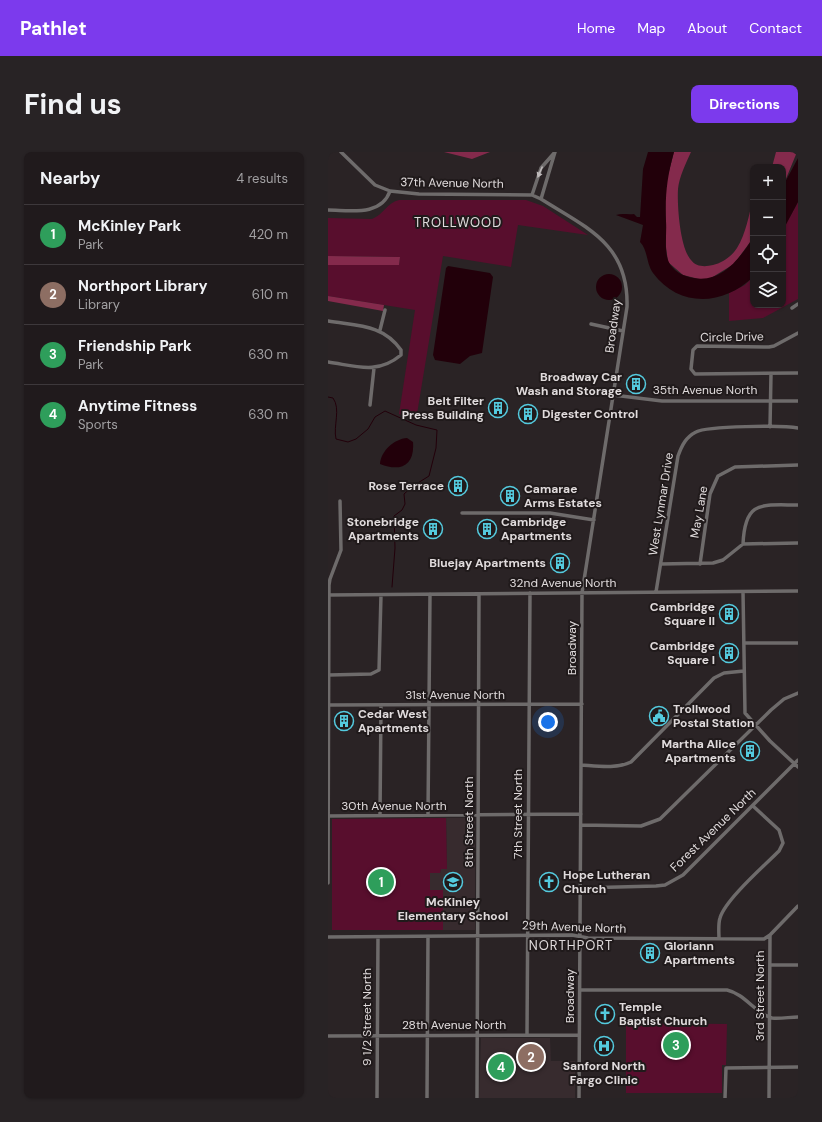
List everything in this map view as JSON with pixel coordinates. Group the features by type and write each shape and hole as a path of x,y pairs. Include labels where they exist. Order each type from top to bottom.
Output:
{"street":[{"path":"341,152 370,181 390,191"},
{"path":"532,195 541,168 555,152"},
{"path":"541,199 555,152"},
{"name":"37th Avenue North","path":"328,210 366,210 375,208 384,203 390,191 419,194 532,195 541,199 577,222"},
{"name":"Broadway","path":"577,222 611,248 623,271 628,295 582,593 579,1098"},
{"path":"792,308 798,304"},
{"path":"380,330 385,310"},
{"path":"328,321 380,330 396,343 401,350 401,355 390,363 374,368 328,362"},
{"path":"591,324 623,331"},
{"name":"Circle Drive","path":"798,333 774,346 769,347 697,346 693,350 691,369 695,374 798,373"},
{"path":"370,405 374,368"},
{"path":"770,427 771,374"},
{"name":"35th Avenue North","path":"613,395 648,400 798,401"},
{"name":"West Lynmar Drive","path":"656,592 678,456 684,441 689,436 703,429 770,427 798,428"},
{"name":"May Lane","path":"700,564 710,494 718,476 735,467 798,465"},
{"path":"328,883 329,595 330,579 341,550 340,501"},
{"path":"743,544 745,523 753,510 759,506 798,504"},
{"path":"462,513 543,512 594,520"},
{"path":"661,564 713,564 723,560 743,544 798,543"},
{"name":"32nd Avenue North","path":"329,595 798,591"},
{"path":"743,592 745,713 755,725 798,767"},
{"name":"7th Street North","path":"527,1034 528,705 530,593"},
{"path":"428,815 430,594"},
{"name":"8th Street North","path":"477,1098 479,594"},
{"path":"329,675 371,674 379,670 381,595"},
{"path":"744,643 798,643"},
{"path":"581,765 618,765 631,762 714,678 724,673 744,671"},
{"path":"581,825 641,826 660,819 755,725 784,699 798,693"},
{"name":"31st Avenue North","path":"329,705 582,704"},
{"path":"380,816 382,705"},
{"name":"Forest Avenue North","path":"580,888 656,886 673,881 683,875 798,760"},
{"path":"719,939 720,918 724,910 732,899 779,850 783,843 778,830 753,806"},
{"name":"30th Avenue North","path":"328,816 581,814"},
{"name":"3rd Street North","path":"769,1098 770,935 798,906"},
{"name":"29th Avenue North","path":"328,937 572,935 580,937 764,939 770,935"},
{"name":"9 1/2 Street North","path":"377,1098 378,937"},
{"path":"427,1098 428,937"},
{"path":"770,965 798,965"},
{"path":"580,990 727,990 735,992 770,1016 798,1017"},
{"name":"28th Avenue North","path":"328,1036 527,1034 579,1035"},
{"path":"725,1098 726,1068 798,1067"}],"shaded area":[{"path":"444,152 490,152 472,159"},
{"path":"648,152 674,152 667,186 666,251 668,260 675,270 681,274 697,279 717,275 726,270 740,256 750,242 750,280 741,287 728,294 715,298 702,299 688,297 675,292 653,273 643,245 640,242 643,225 616,215 634,214 637,217 640,217 643,169"},
{"path":"674,152 691,152 680,180 678,189 678,205 684,246 687,254 695,264 710,266 720,263 732,254 740,242 745,230 750,211 750,242 734,264 711,278 703,280 683,275 668,262 666,247 665,193"},
{"path":"776,152 797,152 786,179 786,164 773,164"},
{"path":"798,158 798,202 786,224 786,200 786,180"},
{"path":"399,200 526,200 543,206 588,235 518,225 511,267 443,256 416,420 399,414 415,310 328,296 328,265 399,265 400,257 328,256 328,218 372,219 379,215 392,203"},
{"path":"798,202 798,299 786,306 786,236 786,224"},
{"path":"328,256 400,257 399,265 328,265"},
{"path":"448,266 490,273 493,277 482,353 470,356 460,364 435,360 433,355 446,268"},
{"path":"609,274 618,278 622,287 618,296 609,300 600,296 596,287 600,278"},
{"path":"750,280 750,308 781,308 763,318 729,321 729,293 745,285"},
{"path":"328,296 384,305 383,311 328,301"},
{"path":"407,438 413,442 412,457 409,462 400,467 380,464 383,455 389,446 397,441"},
{"name":"McKinley Elementary School","path":"446,818 472,818 475,820 475,930 443,930 443,890 430,890 430,873 440,873 441,869 447,869"},
{"path":"446,818 447,869 441,869 440,873 430,873 430,890 443,890 443,930 332,930 332,819"},
{"path":"626,1023 727,1024 726,1065 722,1065 722,1093 626,1093"},
{"path":"481,1038 550,1038 551,1061 575,1061 575,1098 479,1098"}],"waterway":[{"path":"328,397 333,398 337,412 335,429 336,439 348,442 356,439 368,429 375,417 385,411 416,425 437,430 436,448 429,476 413,486 404,494 405,504 402,510 394,516 395,548 392,587"}],"place":[{"name":"Broadway Car Wash and Storage","path":"636,384"},
{"name":"Belt Filter Press Building","path":"498,408"},
{"name":"Digester Control","path":"528,414"},
{"name":"Rose Terrace","path":"458,486"},
{"name":"Camarae Arms Estates","path":"510,496"},
{"name":"Stonebridge Apartments","path":"433,529"},
{"name":"Cambridge Apartments","path":"487,529"},
{"name":"Bluejay Apartments","path":"560,563"},
{"name":"Cambridge Square II","path":"729,614"},
{"name":"Cambridge Square I","path":"729,653"},
{"name":"Trollwood Postal Station","path":"659,716"},
{"name":"Cedar West Apartments","path":"344,721"},
{"name":"Martha Alice Apartments","path":"750,751"},
{"name":"McKinley Park","path":"381,882"},
{"name":"McKinley Elementary School","path":"453,882"},
{"name":"Hope Lutheran Church","path":"549,882"},
{"name":"Gloriann Apartments","path":"650,953"},
{"name":"Temple Baptist Church","path":"605,1014"},
{"name":"Friendship Park","path":"676,1045"},
{"name":"Sanford North Fargo Clinic","path":"604,1046"},
{"name":"Northport Library","path":"531,1057"},
{"name":"Anytime Fitness","path":"501,1067"}],"district":[{"name":"TROLLWOOD","path":"458,222"},
{"name":"NORTHPORT","path":"571,945"}]}
